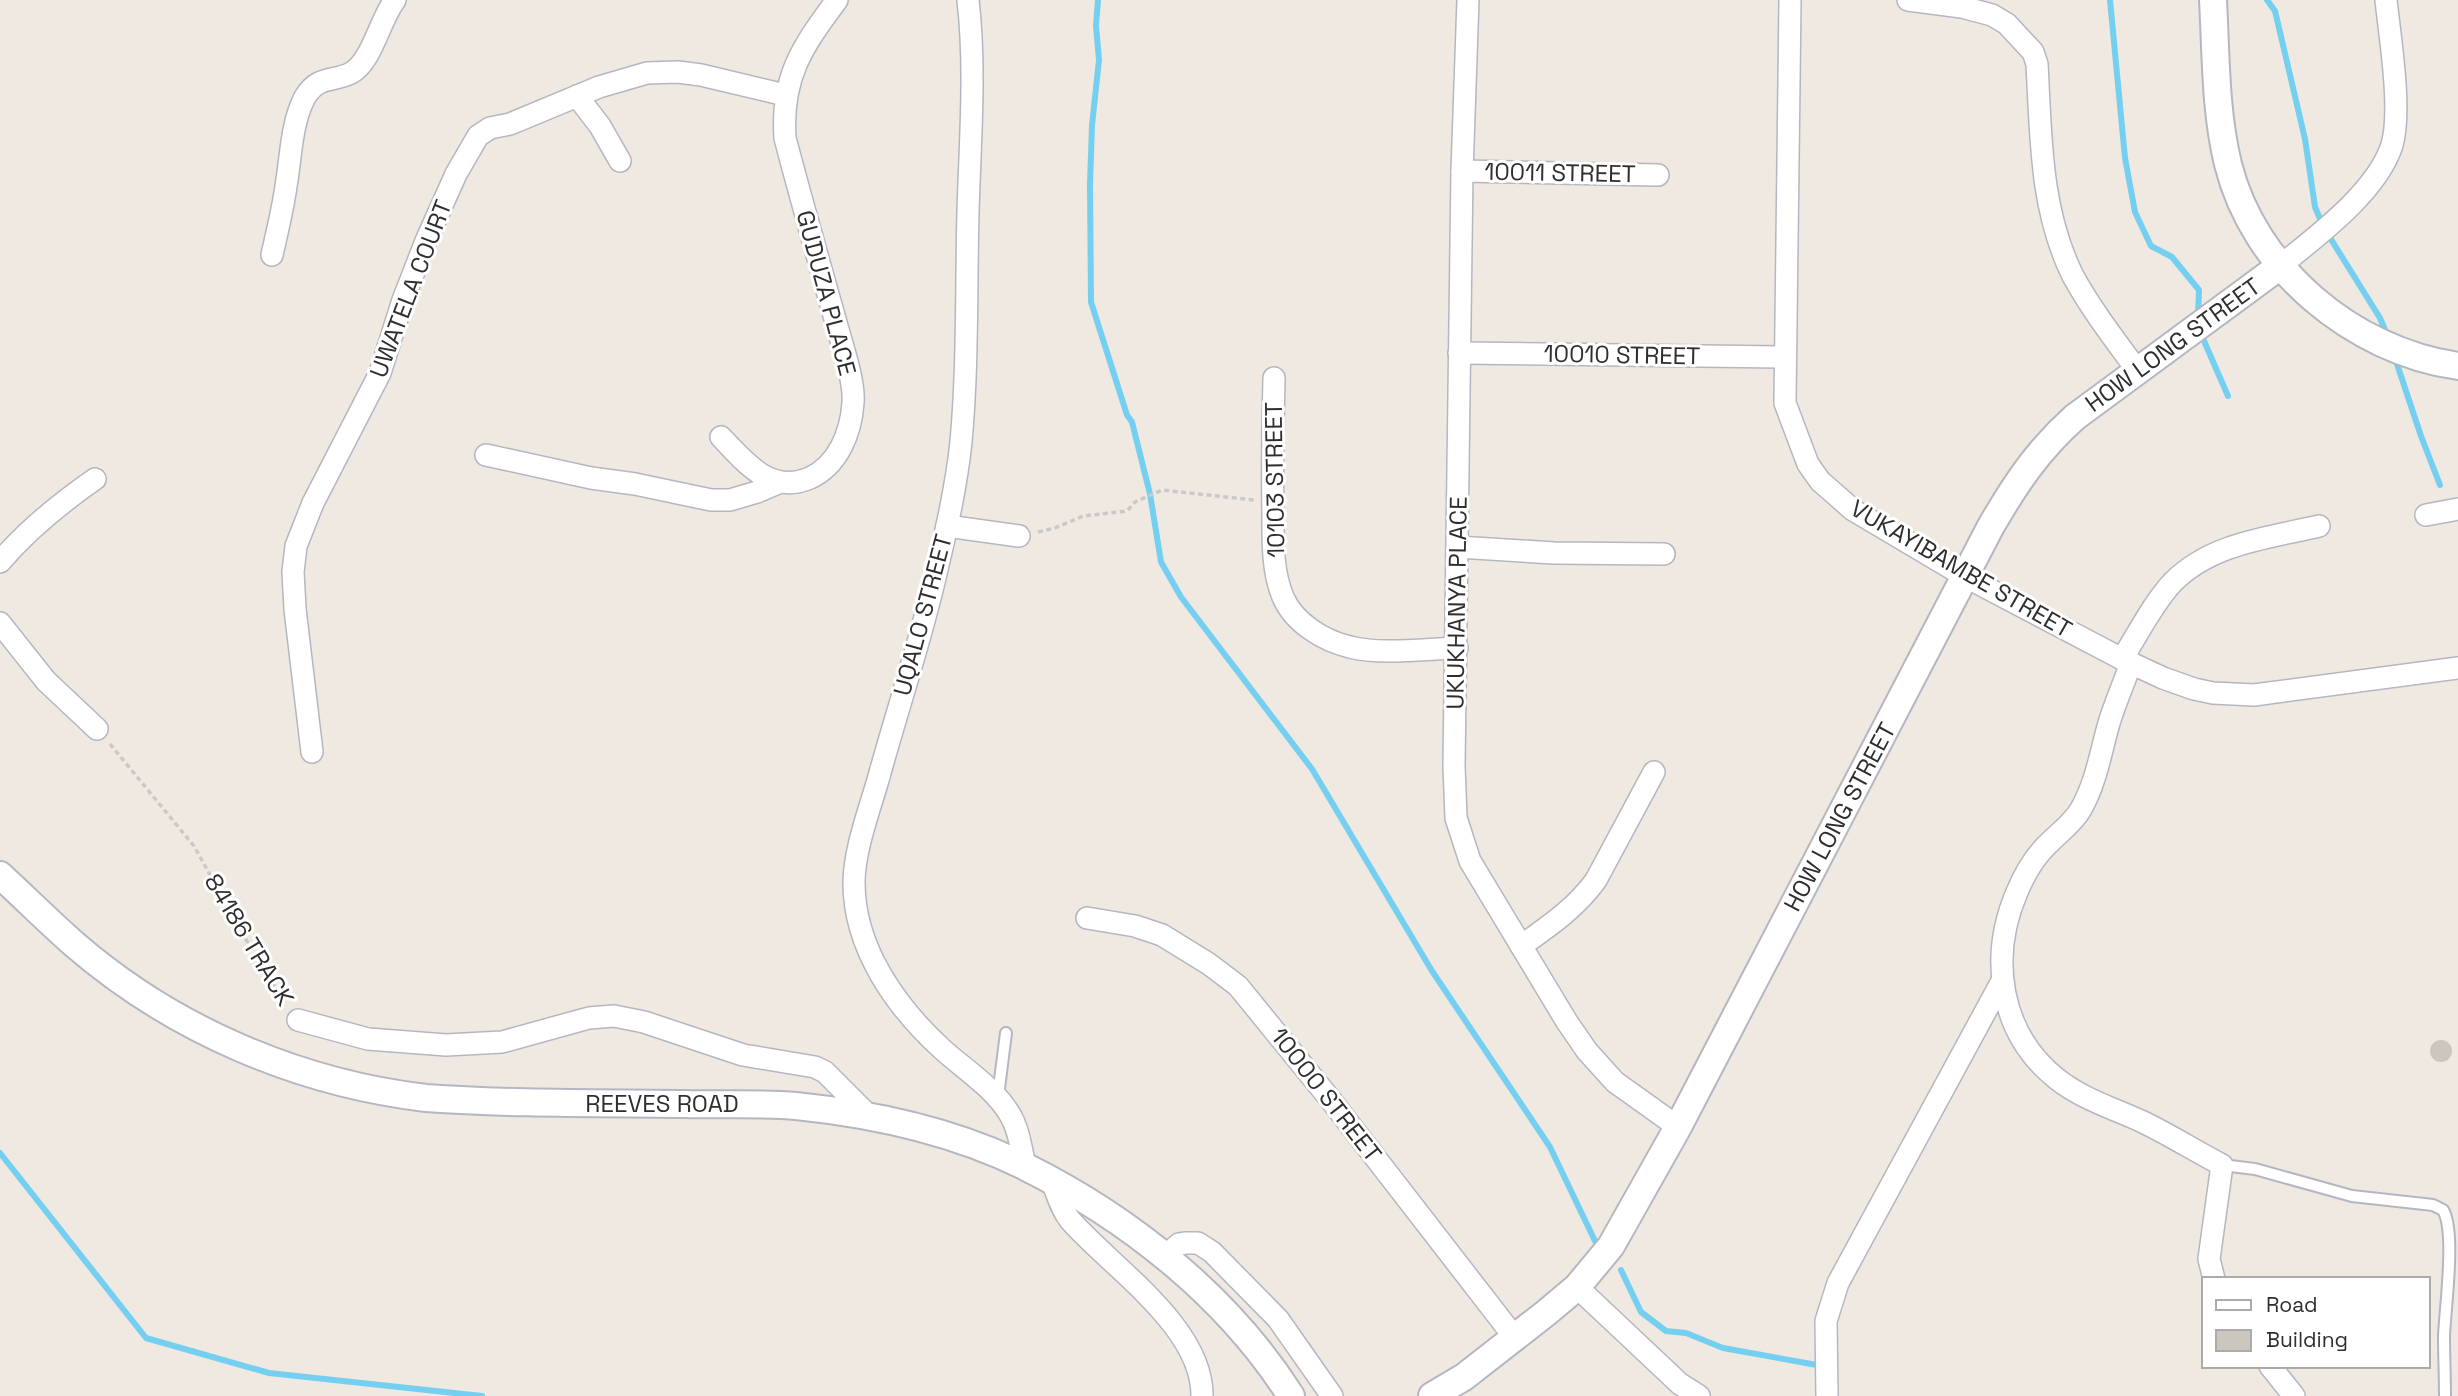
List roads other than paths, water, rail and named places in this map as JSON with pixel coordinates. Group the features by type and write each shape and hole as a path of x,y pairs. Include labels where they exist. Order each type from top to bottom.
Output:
{"street":[{"path":"272,255 291,148 306,96 316,85 358,68 395,0"},
{"name":"GUDUZA PLACE","path":"486,455 711,500 730,500 778,482 799,482 830,465 837,457 854,401 847,363 785,138 785,95 790,77 809,38 837,0"},
{"name":"UQALO STREET","path":"968,0 970,79 963,405 957,476 934,585 866,817 854,881 858,920 863,938 885,981 905,1010 941,1048 998,1099 1013,1120 1025,1167"},
{"name":"UKUKHANYA PLACE","path":"1468,0 1459,353 1454,766 1456,818 1470,860 1567,1022 1598,1065 1615,1082 1678,1127"},
{"name":"VUKAYIBAMBE STREET","path":"1790,0 1784,377 1788,414 1808,464 1820,481 1853,510 1966,577 2127,661 2194,689 2254,695 2458,668"},
{"path":"1908,0 1962,7 1992,15 2007,24 2033,52 2037,64 2043,162 2056,233 2075,278 2137,370"},
{"path":"2213,0 2219,102 2228,165 2255,229 2280,266 2323,307 2368,337 2392,349 2458,366"},
{"path":"2280,266 2312,240 2371,183 2392,144 2395,103 2386,0"},
{"name":"UWATELA COURT","path":"312,752 293,572 296,546 309,514 380,373 403,300 426,241 456,174 478,136 490,128 510,124 626,78 647,73 678,72 701,75 785,95"},
{"path":"578,96 600,126 620,161"},
{"name":"10011 STREET","path":"1462,171 1658,175"},
{"name":"HOW LONG STREET","path":"1446,1393 1577,1287 1611,1246 1678,1127 1991,526 2031,462 2075,417 2280,266"},
{"name":"10010 STREET","path":"1459,353 1785,357"},
{"name":"10103 STREET","path":"1274,378 1274,551 1281,588 1291,610 1303,624 1352,648 1457,648"},
{"path":"721,436 750,467 765,478 778,482"},
{"path":"0,562 47,513 94,479"},
{"path":"2426,515 2458,509"},
{"path":"947,526 1019,536"},
{"path":"2213,1277 2208,1259 2222,1164 2057,1080 2031,1051 2011,1015 2002,981 2003,936 2018,890 2036,858 2071,824 2081,809 2092,783 2127,661 2171,585 2200,560 2223,548 2319,526"},
{"path":"1458,547 1554,553 1664,554"},
{"path":"0,623 46,681 97,729"},
{"path":"1521,946 1569,911 1584,896 1596,880 1654,772"},
{"name":"REEVES ROAD","path":"0,875 75,945 158,1005 251,1052 303,1072 369,1090 426,1098 794,1106 870,1117 941,1135 1025,1167 1114,1218 1165,1256 1248,1338 1291,1396"},
{"name":"10000 STREET","path":"1087,918 1135,926 1162,936 1209,964 1238,986 1346,1119 1515,1338"},
{"path":"1827,1396 1826,1321 1838,1283 2002,981"},
{"name":"84186 TRACK","path":"298,1020 368,1039 446,1045 502,1042 596,1017 627,1018 743,1055 815,1067 825,1072 870,1117"},
{"path":"1052,1181 1070,1219 1160,1309 1190,1350 1202,1382 1202,1396"},
{"path":"1165,1256 1179,1244 1186,1242 1198,1243 1212,1252 1278,1319 1332,1396"},
{"path":"1577,1287 1680,1384 1699,1396"},
{"path":"2272,1368 2294,1396"}],"lane":[{"path":"998,1099 1006,1033"},
{"path":"2222,1164 2255,1169 2352,1196 2433,1205 2443,1210 2448,1222 2449,1246 2444,1338 2445,1396"}],"waterway":[{"path":"1098,0 1096,26 1099,60 1092,125 1090,184 1091,302 1127,415 1132,422 1150,494 1161,562 1181,597 1312,769 1432,971 1550,1147 1595,1241"},
{"path":"2110,0 2125,158 2135,212 2151,246 2172,257 2199,290 2198,317"},
{"path":"2267,0 2275,11 2305,139 2315,207 2324,228 2380,318 2387,335"},
{"path":"2201,334 2228,396"},
{"path":"2395,358 2440,485"},
{"path":"0,1153 146,1338 269,1373 482,1396"},
{"path":"1621,1270 1641,1312 1666,1331 1686,1333 1723,1348 1817,1365"}]}
